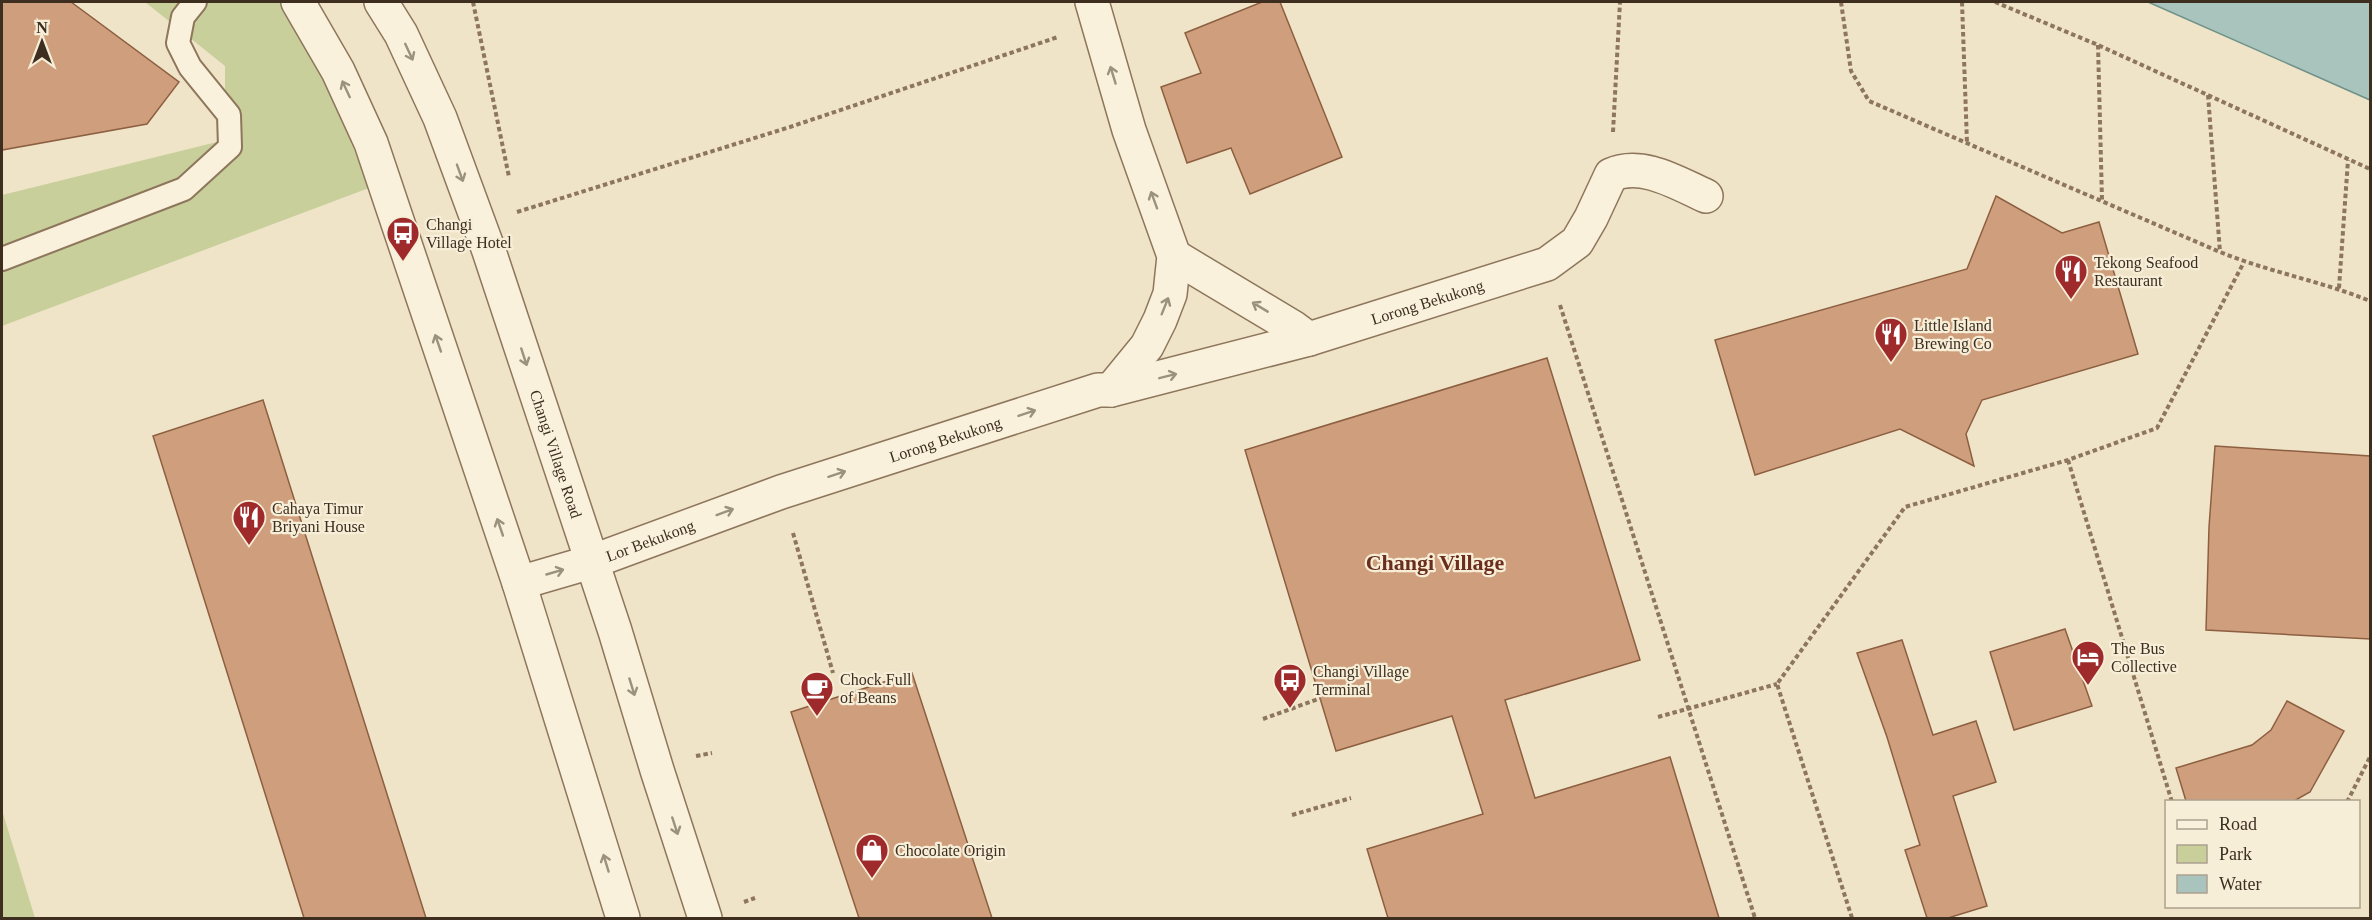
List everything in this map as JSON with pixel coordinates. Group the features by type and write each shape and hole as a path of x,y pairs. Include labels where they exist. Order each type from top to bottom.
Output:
{"street":[{"path":"299,2 338,71 371,142 519,583 623,918"},
{"name":"Changi Village Road","path":"381,2 400,34 440,118 489,251 705,918"},
{"path":"1094,11 1129,130 1174,256 1170,294 1160,320 1147,346 1111,390"},
{"path":"1547,264 1577,242 1611,175 1623,169 1641,170 1706,195"},
{"path":"1174,256 1309,339"},
{"name":"Lorong Bekukong","path":"781,492 1098,390 1111,390 1309,339 1547,264"},
{"name":"Lor Bekukong","path":"519,583 591,562 781,492"}],"lane":[{"path":"2,259 184,189 230,147 230,115 190,68 178,43 183,17 195,2"}],"path":[{"path":"472,2 512,189"},
{"path":"1611,175 1620,2"},
{"path":"1841,2 1851,71 1869,101 2244,262 2339,288 2370,301"},
{"path":"1962,2 1967,142"},
{"path":"1995,2 2098,45 2370,169"},
{"path":"514,200 517,212 790,127 1077,30 1094,11"},
{"path":"2098,45 2102,200"},
{"path":"2208,94 2220,252"},
{"path":"2339,288 2348,160"},
{"path":"1658,717 1777,684 1905,507 2068,460 2157,428 2244,262"},
{"path":"1547,264 1755,918"},
{"path":"2068,460 2172,800"},
{"path":"781,492 833,673"},
{"path":"1777,684 1852,918"},
{"path":"1263,719 1321,698"},
{"path":"2347,800 2370,757"},
{"path":"1292,815 1351,798"}],"green space":[{"path":"145,2 282,2 307,29 369,188 2,326 2,195 225,140 225,66"},
{"path":"2,810 35,918 2,918"}],"water":[{"path":"2148,2 2370,2 2370,100"}],"building":[{"path":"2,2 71,2 179,82 147,124 2,150"},
{"path":"1262,2 1280,2 1342,157 1250,194 1231,148 1187,163 1161,87 1201,73 1185,33"},
{"path":"1996,196 2062,233 2099,222 2138,354 1982,400 1966,434 1974,466 1900,429 1755,475 1715,340 1967,269"},
{"path":"1547,358 1640,660 1505,700 1535,798 1670,757 1719,918 1388,918 1367,849 1483,814 1452,716 1336,751 1245,450"},
{"path":"263,400 426,918 304,918 153,436"},
{"path":"2215,446 2370,456 2370,639 2206,630 2209,527"},
{"path":"2065,629 2092,706 2014,730 1990,652"},
{"path":"1902,640 1933,735 1976,721 1996,782 1953,796 1987,906 1948,918 1927,918 1905,850 1920,845 1887,737 1857,653"},
{"path":"912,673 992,918 859,918 791,712"},
{"path":"2287,701 2344,731 2310,792 2296,800 2186,800 2176,768 2252,745 2271,730"}],"place":[{"name":"Changi Village Hotel","path":"403,262"},
{"name":"Tekong Seafood Restaurant","path":"2071,300"},
{"name":"Little Island Brewing Co","path":"1891,363"},
{"name":"Cahaya Timur Briyani House","path":"249,546"},
{"name":"The Bus Collective","path":"2088,686"},
{"name":"Changi Village Terminal","path":"1290,709"},
{"name":"Chock Full of Beans","path":"817,717"},
{"name":"Chocolate Origin","path":"872,879"}],"district":[{"name":"Changi Village","path":"1435,562"}]}
